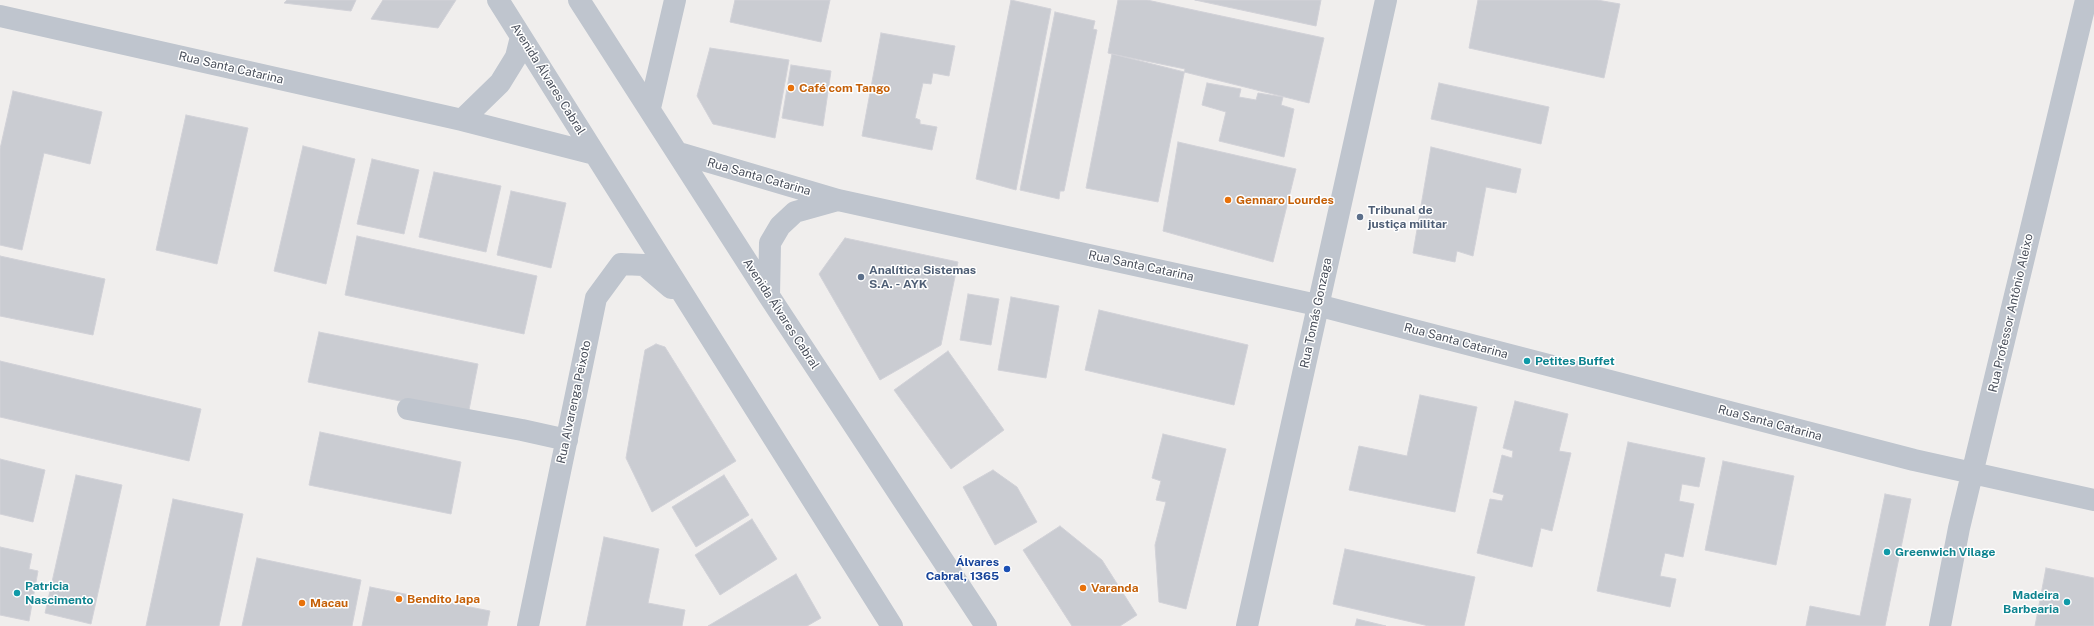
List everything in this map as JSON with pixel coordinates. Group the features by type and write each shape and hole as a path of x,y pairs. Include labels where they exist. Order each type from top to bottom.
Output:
{"street":[{"name":"Avenida Álvares Cabral","path":"498,0 892,626"},
{"name":"Avenida Álvares Cabral","path":"580,0 769,296 986,626"},
{"path":"650,108 675,0"},
{"name":"Rua Tomás Gonzaga","path":"1247,626 1317,305 1386,0"},
{"name":"Rua Professor Antônio Aleixo","path":"1940,626 1959,528 2086,0"},
{"name":"Rua Santa Catarina","path":"0,16 462,120 595,154"},
{"path":"462,120 500,83 516,57 521,37"},
{"name":"Rua Santa Catarina","path":"679,153 838,200 1317,305 1914,460 2094,500"},
{"name":"Rua Santa Catarina","path":"769,296 770,243 780,226 795,212 838,200"},
{"name":"Rua Alvarenga Peixoto","path":"528,626 596,298 621,264 644,265 687,302"},
{"path":"408,409 522,430 567,440"}],"building":[{"path":"287,0 356,0 351,11 284,3"},
{"path":"383,0 456,0 438,28 371,19"},
{"path":"735,0 830,0 821,42 730,22"},
{"path":"1011,0 1051,9 1016,190 976,179"},
{"path":"1118,0 1147,0 1324,38 1309,103 1108,53"},
{"path":"1195,0 1321,0 1316,26"},
{"path":"1478,0 1597,0 1620,4 1604,78 1469,48"},
{"path":"1055,12 1095,21 1093,29 1097,30 1064,191 1060,191 1059,199 1020,190"},
{"path":"881,33 955,46 949,76 933,73 931,84 923,83 915,118 920,120 920,124 937,127 932,150 862,136"},
{"path":"710,48 789,60 775,138 713,124 697,96"},
{"path":"1112,54 1185,69 1158,202 1086,188"},
{"path":"791,65 831,71 823,126 782,118"},
{"path":"1207,83 1241,89 1239,97 1256,100 1258,93 1283,97 1281,105 1294,109 1284,157 1219,141 1226,112 1202,105"},
{"path":"1439,83 1549,107 1541,144 1431,119"},
{"path":"13,91 102,112 90,164 44,153 22,250 0,245 0,149"},
{"path":"186,115 248,128 217,264 156,250"},
{"name":"Gennaro Lourdes","path":"1178,142 1296,169 1273,262 1163,231"},
{"path":"303,146 355,159 326,284 274,271"},
{"path":"1431,147 1521,169 1516,193 1486,187 1473,256 1457,251 1455,262 1413,253"},
{"path":"372,159 419,170 404,234 357,224"},
{"path":"434,172 501,186 486,252 419,237"},
{"path":"511,191 566,203 551,268 497,255"},
{"path":"357,236 537,276 524,334 345,295"},
{"path":"845,238 958,262 941,345 880,380 819,274"},
{"path":"0,256 105,279 93,335 0,316"},
{"path":"968,294 999,299 991,345 960,340"},
{"path":"1011,297 1059,306 1046,378 998,370"},
{"path":"1099,310 1248,345 1234,405 1085,370"},
{"path":"319,332 478,364 468,415 308,382"},
{"path":"656,344 665,347 736,461 652,512 626,458 645,350"},
{"path":"948,351 1004,430 951,469 894,390"},
{"path":"0,361 201,409 189,461 0,417"},
{"path":"1420,395 1477,407 1455,512 1349,490 1359,446 1407,456"},
{"path":"1515,401 1568,414 1559,451 1571,453 1552,531 1541,528 1532,567 1477,553 1490,499 1502,501 1504,495 1493,492 1502,455 1512,458 1513,451 1503,448"},
{"path":"320,432 461,462 451,514 309,485"},
{"path":"1163,434 1226,449 1186,609 1159,602 1155,545 1166,502 1156,500 1161,481 1152,478"},
{"path":"1628,442 1705,458 1699,487 1682,484 1679,501 1694,504 1683,557 1665,553 1660,576 1676,579 1670,607 1597,591"},
{"path":"0,459 45,470 33,522 0,514"},
{"path":"1723,461 1794,476 1776,565 1705,550"},
{"path":"993,470 1017,487 1037,522 995,545 963,487"},
{"path":"76,475 122,485 91,624 45,613"},
{"path":"724,475 749,515 696,547 672,507"},
{"name":"Greenwich Vilage","path":"1885,494 1911,499 1885,626 1806,626 1810,606 1860,616"},
{"path":"173,499 243,514 219,626 146,626"},
{"path":"752,519 777,559 720,595 695,555"},
{"name":"Varanda","path":"1060,526 1102,560 1137,615 1120,626 1072,626 1023,550"},
{"path":"604,537 659,549 648,603 685,610 682,626 586,626"},
{"name":"Patricia Nascimento","path":"0,547 32,554 29,569 38,571 29,621 0,615"},
{"path":"1345,549 1475,577 1464,626 1429,626 1333,604"},
{"name":"Macau","path":"257,558 361,580 352,626 242,626"},
{"name":"Madeira Barbearia","path":"2046,568 2094,578 2094,626 2035,626"},
{"path":"796,574 821,618 807,626 708,626"},
{"name":"Bendito Japa","path":"370,587 490,611 487,626 362,626"},
{"path":"1357,619 1386,626 1355,626"}],"place":[{"name":"Café com Tango","path":"791,88"},
{"name":"Gennaro Lourdes","path":"1228,200"},
{"name":"Tribunal de justiça militar","path":"1360,217"},
{"name":"Analítica Sistemas S.A. - AYK","path":"861,277"},
{"name":"Petites Buffet","path":"1527,361"},
{"name":"Greenwich Vilage","path":"1887,552"},
{"name":"Álvares Cabral, 1365","path":"1007,569"},
{"name":"Varanda","path":"1083,588"},
{"name":"Patricia Nascimento","path":"17,593"},
{"name":"Bendito Japa","path":"399,599"},
{"name":"Madeira Barbearia","path":"2067,602"},
{"name":"Macau","path":"302,603"}]}
